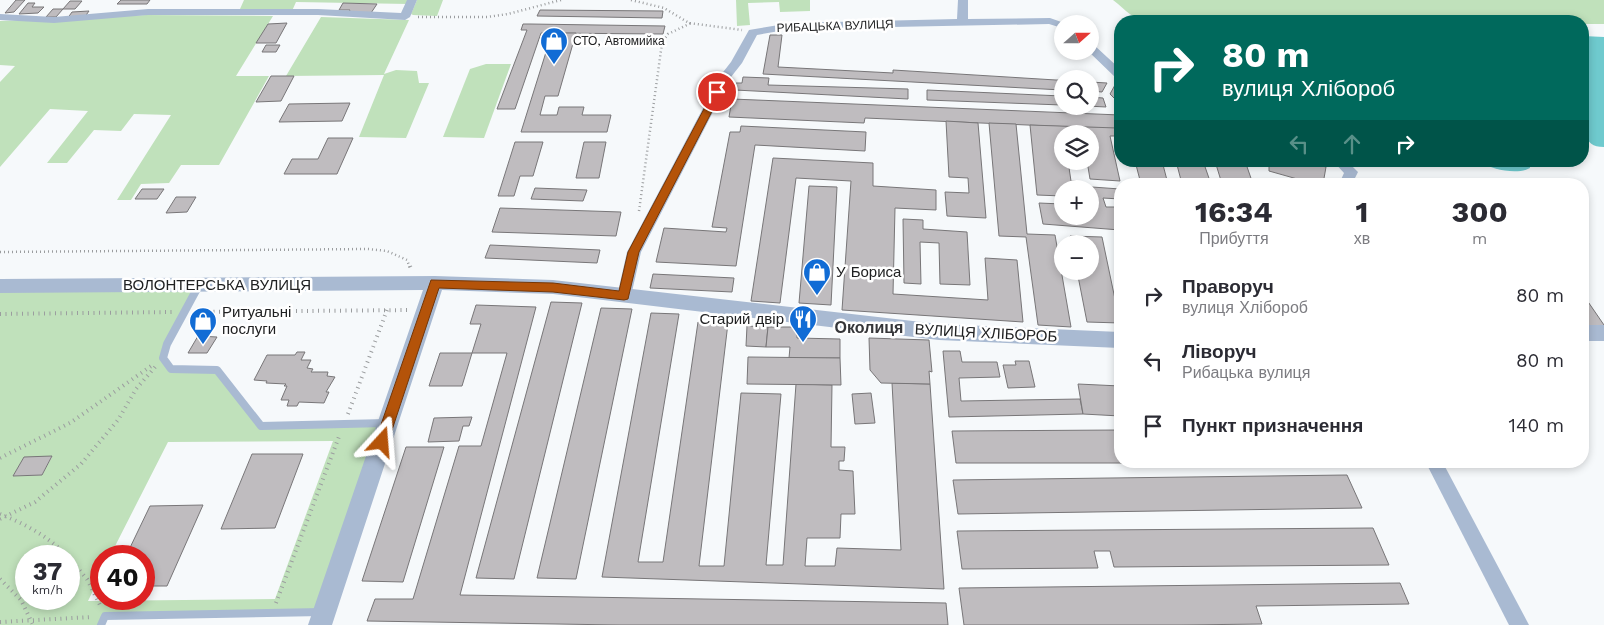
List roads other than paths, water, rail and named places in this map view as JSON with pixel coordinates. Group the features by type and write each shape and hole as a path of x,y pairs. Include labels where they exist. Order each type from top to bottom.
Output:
{"street":[{"path":"0,17 54,20 148,12 318,12 405,16 412,0"},
{"path":"962,23 963,0"},
{"name":"РИБАЦЬКА ВУЛИЦЯ","path":"624,296 634,252 726,76 736,63 753,32 791,26 1054,23"},
{"path":"1099,55 1114,69"},
{"path":"1345,167 1350,172 1348,178"},
{"path":"322,618 426,309 426,284"},
{"name":"ВУЛИЦЯ ХЛІБОРОБ","path":"426,284 553,287 939,332 1114,340"},
{"name":"ВОЛОНТЕРСЬКА ВУЛИЦЯ","path":"0,286 426,284"},
{"path":"1589,333 1604,333"},
{"path":"1437,468 1519,625"}],"lane":[{"path":"199,285 167,344 162,358 171,369 217,370 260,426 388,423"},
{"path":"103,620 273,614 322,618"}],"water":[{"path":"1589,36 1604,37 1604,147 1591,144 1589,142"},
{"path":"1491,167 1530,168 1519,171"}],"place":[{"name":"СТО, Автомийка","path":"554,65"},
{"name":"У Бориса","path":"817,296"},
{"name":"Старий двір","path":"803,343"},
{"name":"Ритуальні послуги","path":"203,345"}],"district":[{"name":"Околиця","path":"869,327"}]}
